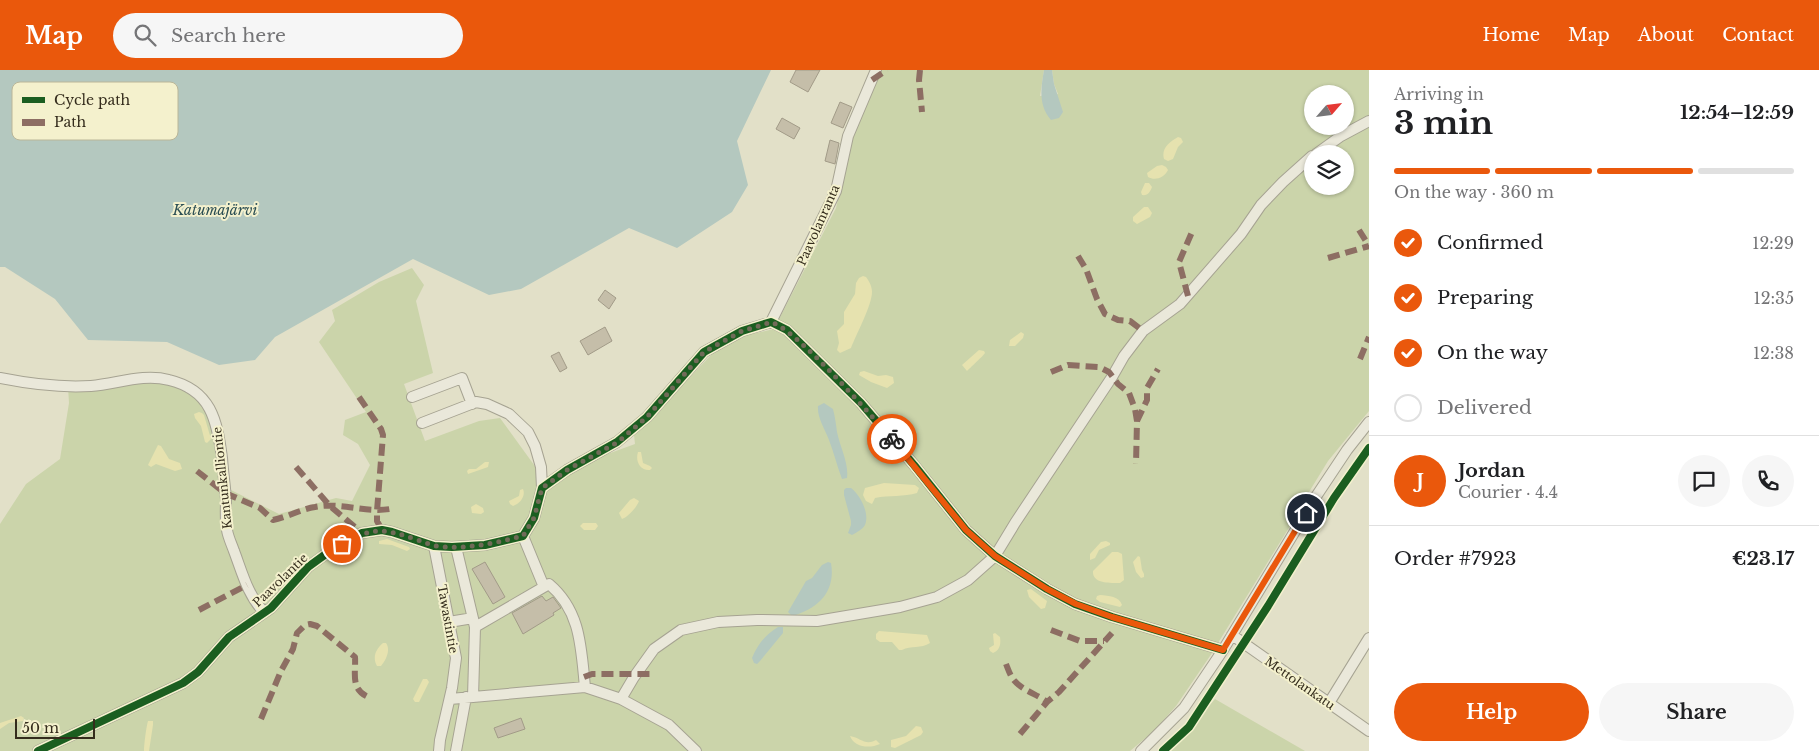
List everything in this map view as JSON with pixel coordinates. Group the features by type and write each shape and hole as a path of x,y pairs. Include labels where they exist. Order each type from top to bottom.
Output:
{"street":[{"name":"Paavolanranta","path":"772,322 836,191 848,136 876,70"},
{"path":"1328,145 1369,121"},
{"path":"621,699 654,648 681,630 718,622 757,620 817,621 900,607 937,597 968,580 995,556 1124,356 1144,331 1180,304 1241,234 1261,205 1304,163"},
{"path":"542,488 567,470 618,442 647,417 704,352 742,331 772,322 787,330 861,403 966,530 995,556 1047,589 1076,604 1112,617 1223,650"},
{"name":"Kantunkalliontie","path":"0,378 32,384 68,387 103,385 144,377 156,377 182,384 200,395 215,418 219,438 227,530 246,585 256,605 264,612"},
{"path":"412,397 462,378 472,404"},
{"path":"422,423 476,402 488,404 509,414 528,432 535,446 541,467 542,488 534,518 523,536 544,587"},
{"path":"1141,751 1184,708 1223,650 1315,498 1347,450 1369,422"},
{"name":"Paavolantie","path":"38,751 183,683 198,672 229,637 271,608 308,567 330,551 362,533 382,530 434,546 456,547 485,545 523,536"},
{"name":"Tawastintie","path":"434,546 456,658 439,751"},
{"path":"456,547 474,622 470,697 456,751"},
{"path":"449,622 474,622 549,584 558,592 575,620 580,635 585,687"},
{"name":"Mettolankatu","path":"1232,635 1369,731"},
{"path":"1329,703 1369,638"},
{"path":"450,699 585,687 621,699 669,725 696,751"}],"green space":[{"path":"880,70 1044,70 1040,96 1058,94 1052,70 1369,70 1369,411 1328,461 1210,656 1176,706 1154,731 1130,751 0,751 0,524 26,484 60,459 69,403 68,387 161,380 195,394 213,417 225,487 279,514 336,498 352,501 370,465 358,444 343,435 345,420 366,412 319,342 335,321 332,310 379,282 412,268 424,285 416,301 433,373 404,384 425,441 479,421 500,418 550,487 572,467 635,444 634,435 714,352 747,335 774,329 836,208 855,126"},
{"path":"1215,699 1305,751 1168,751"}],"sand":[{"path":"1178,137 1183,142 1178,147 1173,159 1168,161 1164,159 1163,155 1166,146"},
{"path":"1162,165 1168,170 1162,177 1156,179 1148,177 1147,173"},
{"path":"1145,183 1149,183 1152,187 1146,195 1142,195 1141,192"},
{"path":"1144,207 1148,207 1152,213 1150,217 1137,224 1133,221 1133,217"},
{"path":"863,276 869,282 872,292 871,298 851,348 840,353 837,350 839,343 837,331 844,324 844,312 855,294 856,283"},
{"path":"1021,332 1024,334 1023,338 1015,346 1009,346 1010,340"},
{"path":"979,350 985,353 967,371 962,365"},
{"path":"864,371 878,376 886,375 893,377 894,383 887,388 871,382 859,375 860,372"},
{"path":"199,412 204,415 211,439 207,443 205,442 201,426 195,418 194,414"},
{"path":"158,445 161,446 169,459 180,463 182,469 175,471 156,464 151,467 148,465"},
{"path":"638,452 641,452 643,463 652,468 650,470 643,469 639,465 637,459"},
{"path":"485,462 489,462 488,467 468,474 467,471 469,469 476,469"},
{"path":"884,483 915,485 919,488 917,493 875,498 872,504 866,501 863,495 865,488"},
{"path":"523,489 524,494 520,502 513,506 510,504 509,501 519,496 520,490"},
{"path":"634,498 639,501 638,503 622,519 619,513"},
{"path":"476,504 483,508 484,512 481,514 472,513 471,507"},
{"path":"583,523 596,523 598,526 595,530 584,530 580,526"},
{"path":"387,539 410,549 407,551 392,545 379,544 379,541"},
{"path":"1106,541 1110,545 1099,550 1095,558 1090,560 1090,554 1101,542"},
{"path":"1112,552 1122,554 1124,580 1120,583 1098,581 1093,575 1093,571"},
{"path":"1138,556 1140,557 1144,574 1144,577 1141,578 1136,572 1133,562"},
{"path":"1031,589 1047,601 1045,608 1041,609 1029,597 1027,590"},
{"path":"1100,595 1116,598 1122,605 1120,607 1100,602 1096,599"},
{"path":"879,631 927,635 930,643 899,650 892,642 880,642 876,639 876,634"},
{"path":"995,633 1000,637 1000,642 999,648 993,653 989,648 994,645 993,634"},
{"path":"383,643 386,643 388,649 387,655 381,666 377,666 376,653"},
{"path":"423,679 427,679 429,682 419,702 415,702 413,699"},
{"path":"21,716 24,718 23,721 9,723 0,729 0,723"},
{"path":"148,721 153,721 153,725 149,751 144,751 145,736"},
{"path":"916,726 921,727 923,732 921,735 895,748 891,747 891,740 906,736"},
{"path":"850,736 866,742 876,740 880,744 871,746 858,745"}],"water":[{"name":"Katumajärvi","path":"0,70 771,70 737,141 748,185 732,212 677,248 629,228 521,289 489,295 413,259 275,337 255,360 219,365 167,342 88,340 55,299 5,267 0,267"},
{"path":"1044,70 1052,70 1054,84 1063,112 1059,118 1051,120 1042,102 1041,90"},
{"path":"824,403 833,409 837,432 846,461 847,478 842,479 820,419 818,406"},
{"path":"846,488 851,488 858,495 866,515 864,527 852,535 848,533 851,521 844,495"},
{"path":"828,562 831,563 832,573 828,591 810,609 792,616 788,612 806,581 812,578 822,565"},
{"path":"778,627 783,627 783,633 760,661 757,664 754,663 752,658 759,644 769,633"}],"building":[{"path":"796,70 820,70 808,92 790,82"},
{"path":"840,102 852,107 843,128 831,123"},
{"path":"782,118 800,128 794,139 776,129"},
{"path":"830,140 839,143 835,164 825,161"},
{"path":"605,290 616,298 609,309 598,300"},
{"path":"605,327 612,341 588,355 580,341"},
{"path":"559,352 567,368 560,372 551,356"},
{"path":"485,562 505,597 493,604 472,569"},
{"path":"542,596 546,601 553,597 561,608 553,613 554,615 523,634 512,613"},
{"path":"521,718 525,729 498,738 494,728"}],"marked path":[{"path":"872,80 887,70"},
{"path":"920,70 922,112"},
{"path":"1359,230 1369,246"},
{"path":"1188,296 1179,262 1192,232"},
{"path":"1328,258 1369,246"},
{"path":"1078,256 1086,269 1097,299 1105,314 1118,320 1130,321 1143,331"},
{"path":"1360,359 1369,337"},
{"path":"1051,372 1068,365 1099,367 1109,372 1118,384 1129,393 1137,421 1136,464"},
{"path":"1137,421 1147,400 1147,388 1158,369"},
{"path":"359,397 381,429 383,435 377,511 377,521 382,530"},
{"path":"296,467 330,506 362,533"},
{"path":"197,471 225,493 260,508 273,520 310,508 324,506 343,506 371,510 390,509"},
{"path":"199,610 247,585"},
{"path":"261,719 281,671 293,649 297,633 305,625 317,626 355,657 356,685 362,694 368,697"},
{"path":"1051,630 1080,641 1104,641"},
{"path":"1020,734 1047,702 1059,692 1112,633"},
{"path":"1006,664 1016,683 1047,702"},
{"path":"584,677 592,674 655,674"}],"cycle path":[{"path":"38,751 183,683 198,672 229,637 271,608 308,567 330,551 362,533 382,530 434,546 452,547 485,545 523,536 534,518 542,488 567,470 617,442 647,417 704,352 742,331 771,322 787,330 861,403 966,530 995,556 1047,589 1075,604 1223,650"},
{"path":"1163,751 1189,727 1268,606 1334,498 1369,448"}],"way so far":[{"path":"342,544 367,532 382,530 434,546 452,547 485,545 523,536 534,518 542,488 567,470 618,442 647,417 704,352 742,331 772,322 787,330 830,371 892,439"}],"route":[{"path":"892,439 966,530 995,556 1047,589 1076,604 1112,617 1223,650 1306,513"}]}
